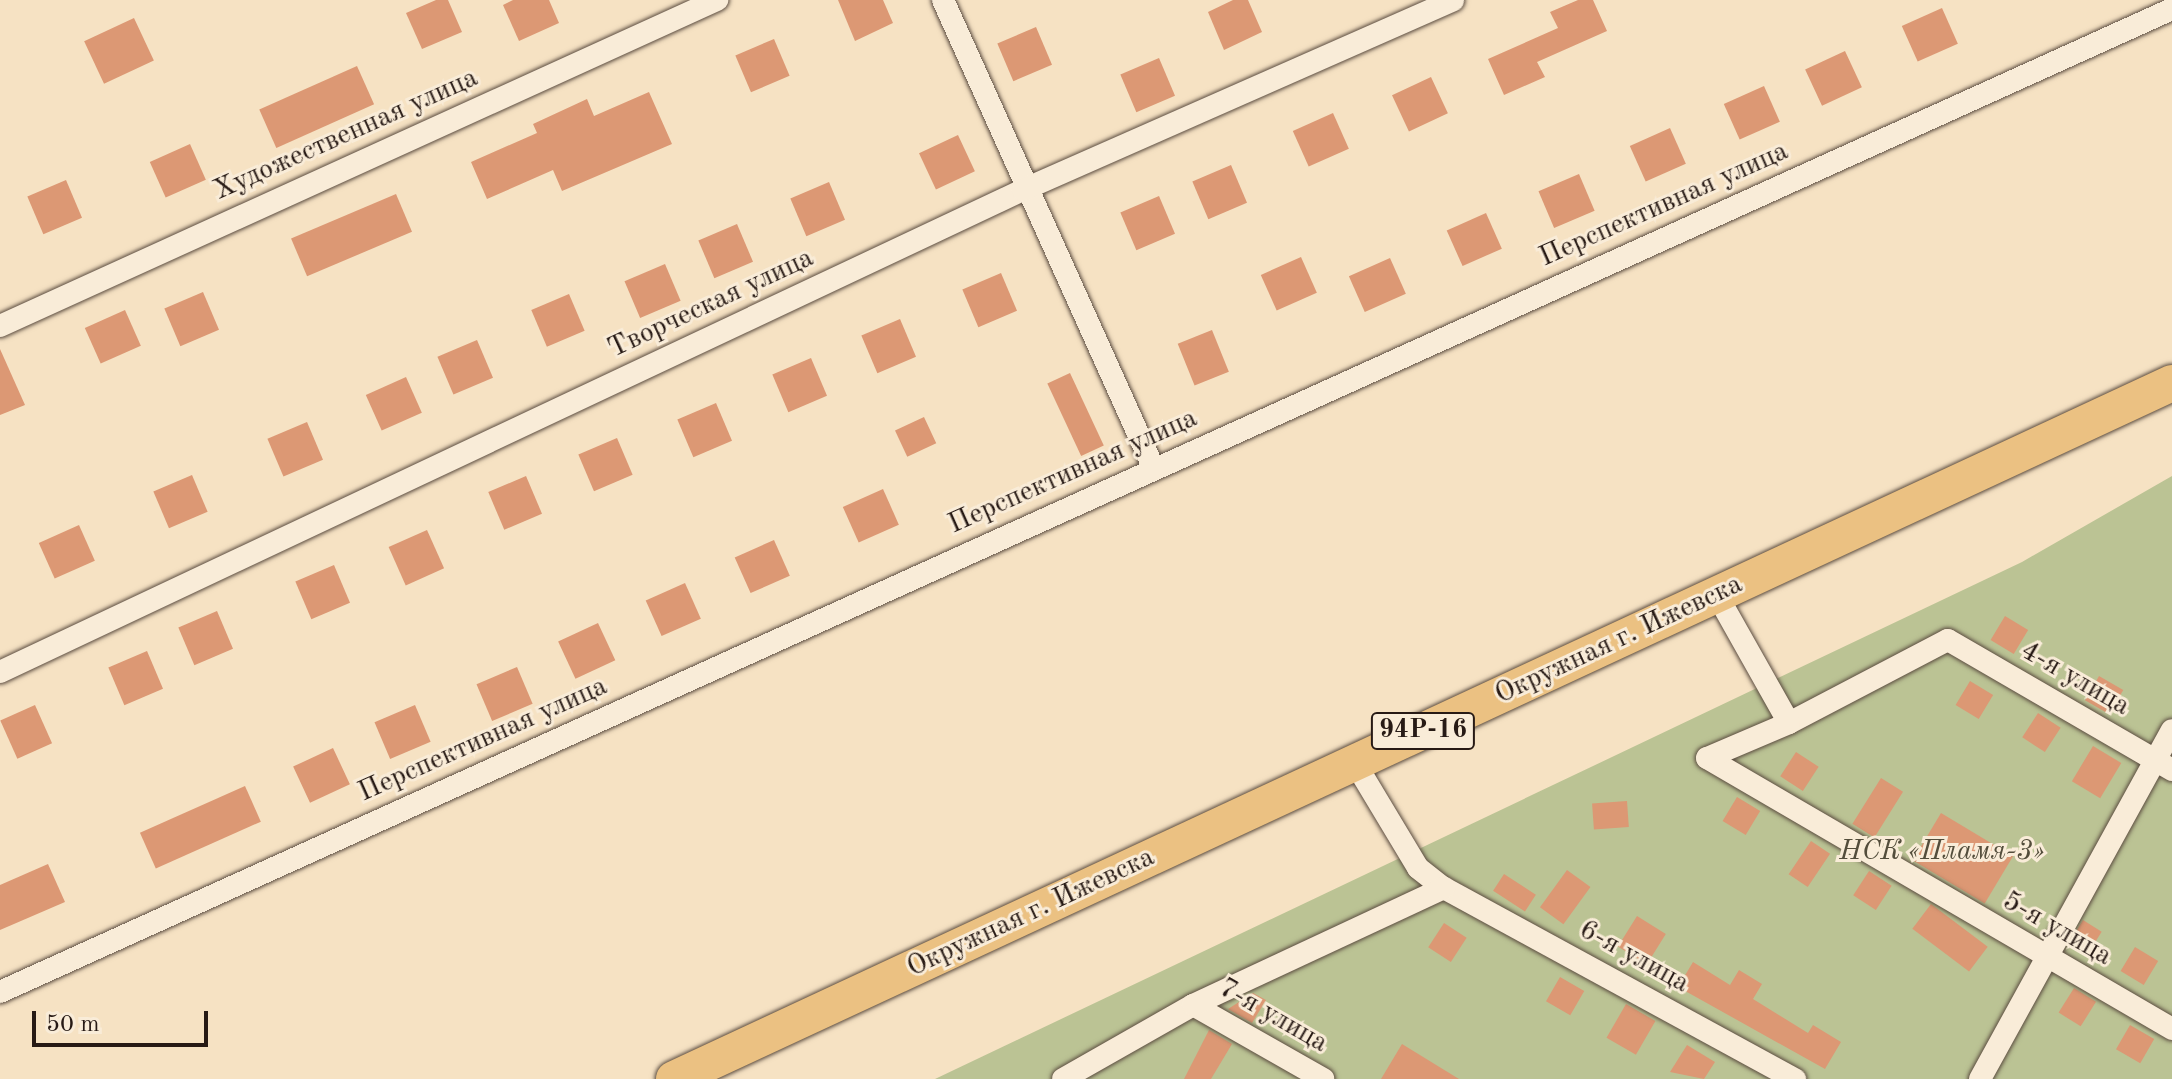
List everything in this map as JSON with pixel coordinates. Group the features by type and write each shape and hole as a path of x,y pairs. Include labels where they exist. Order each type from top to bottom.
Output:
{"main road":[{"name":"Окружная г. Ижевска","path":"674,1079 2172,383"}],"street":[{"name":"Художественная улица","path":"0,326 717,0"},
{"path":"943,0 1023,190 1154,469"},
{"name":"Творческая улица","path":"0,672 1023,190 1453,0"},
{"name":"Перспективная улица","path":"0,992 2172,9"},
{"path":"1717,595 1789,723"},
{"name":"4-я улица","path":"1789,723 1948,640 2163,765"},
{"name":"5-я улица","path":"1789,723 1707,758 2045,958 2172,1029"},
{"path":"1980,1079 2045,958 2163,765 2172,730"},
{"name":"6-я улица","path":"1355,763 1418,868 1444,888 1795,1079"},
{"path":"1063,1079 1193,1005 1444,888"},
{"name":"7-я улица","path":"1193,1005 1323,1079"}],"green space":[{"name":"НСК «Пламя-3»","path":"2172,476 2172,1079 935,1079 2022,562"}],"building":[{"path":"436,0 448,0 462,32 422,49 406,13"},
{"path":"513,0 549,0 559,23 519,41 503,5"},
{"path":"838,0 883,0 893,23 855,41"},
{"path":"1233,0 1248,0 1262,32 1224,50 1208,12"},
{"path":"1578,0 1593,0 1607,31 1537,62 1545,77 1504,95 1488,59 1558,28 1550,12"},
{"path":"1942,8 1958,44 1918,62 1902,26"},
{"path":"134,18 154,61 104,84 84,41"},
{"path":"1036,27 1052,65 1013,81 997,43"},
{"path":"774,39 790,76 751,92 735,55"},
{"path":"1845,51 1862,87 1822,106 1805,70"},
{"path":"1159,58 1175,96 1136,112 1120,74"},
{"path":"357,66 374,104 276,148 259,110"},
{"path":"1431,77 1448,113 1409,131 1392,95"},
{"path":"1764,86 1780,122 1740,140 1724,104"},
{"path":"649,92 672,144 562,191 553,170 487,199 471,162 537,133 533,124 587,99 594,116"},
{"path":"1333,113 1349,149 1309,167 1293,131"},
{"path":"1670,128 1686,164 1646,182 1630,146"},
{"path":"958,135 975,171 936,189 919,153"},
{"path":"190,144 206,180 166,198 150,162"},
{"path":"1231,165 1247,203 1208,219 1192,181"},
{"path":"1579,174 1595,211 1554,228 1538,191"},
{"path":"66,180 82,218 43,234 27,196"},
{"path":"829,182 845,220 806,236 790,198"},
{"path":"396,194 412,232 307,276 291,239"},
{"path":"1159,196 1175,234 1136,250 1120,212"},
{"path":"1486,213 1502,249 1463,266 1447,230"},
{"path":"737,224 753,262 714,278 698,240"},
{"path":"1301,257 1317,293 1277,311 1261,275"},
{"path":"1390,258 1406,294 1365,312 1349,276"},
{"path":"665,264 681,301 640,318 624,281"},
{"path":"1001,273 1017,311 978,327 962,289"},
{"path":"203,292 219,330 180,346 164,308"},
{"path":"569,294 585,331 547,347 531,310"},
{"path":"125,310 141,346 101,364 85,328"},
{"path":"900,319 916,357 877,373 861,335"},
{"path":"1212,330 1229,372 1195,386 1178,344"},
{"path":"477,340 493,378 453,395 437,357"},
{"path":"0,349 25,405 0,415"},
{"path":"811,358 827,396 788,412 772,374"},
{"path":"1070,373 1104,446 1081,456 1047,384"},
{"path":"406,377 422,413 382,431 366,395"},
{"path":"716,403 732,441 693,457 677,419"},
{"path":"924,417 936,443 907,457 895,431"},
{"path":"307,422 323,460 283,477 267,439"},
{"path":"617,438 633,475 594,491 578,454"},
{"path":"192,475 208,512 169,528 153,491"},
{"path":"526,476 542,514 504,530 488,492"},
{"path":"883,489 899,525 859,543 843,507"},
{"path":"79,525 95,561 55,579 39,543"},
{"path":"427,530 444,568 406,585 389,547"},
{"path":"774,540 790,576 751,593 735,557"},
{"path":"334,565 350,603 311,619 295,581"},
{"path":"685,583 701,619 662,636 646,600"},
{"path":"217,611 233,649 194,665 178,627"},
{"path":"2005,616 2028,630 2014,654 1991,640"},
{"path":"598,623 615,660 575,679 558,642"},
{"path":"147,651 163,689 124,705 108,667"},
{"path":"517,667 533,704 492,721 476,684"},
{"path":"2099,676 2123,690 2109,714 2085,700"},
{"path":"1970,681 1993,695 1979,719 1956,705"},
{"path":"35,705 52,743 17,759 0,720"},
{"path":"415,705 431,742 390,759 374,722"},
{"path":"2038,713 2061,728 2045,752 2022,737"},
{"path":"2093,746 2121,763 2100,798 2072,781"},
{"path":"333,748 350,784 310,803 293,767"},
{"path":"1796,752 1819,767 1803,791 1780,776"},
{"path":"1881,778 1903,792 1874,838 1852,824"},
{"path":"245,786 261,822 156,868 140,833"},
{"path":"1737,797 1760,811 1746,835 1723,821"},
{"path":"1627,801 1629,827 1594,829 1592,803"},
{"path":"1941,813 2013,856 1985,903 1913,860"},
{"path":"1811,841 1830,854 1808,887 1789,874"},
{"path":"48,864 65,902 0,930 0,885"},
{"path":"1567,870 1590,887 1563,924 1540,907"},
{"path":"1869,871 1892,886 1876,910 1853,895"},
{"path":"1504,874 1536,895 1525,911 1493,891"},
{"path":"1931,904 1988,947 1969,971 1912,929"},
{"path":"1637,916 1666,934 1647,965 1618,947"},
{"path":"2083,920 2102,932 2087,955 2068,944"},
{"path":"1444,923 1467,938 1451,962 1428,947"},
{"path":"2135,947 2158,961 2144,985 2121,971"},
{"path":"1693,962 1730,985 1739,970 1762,984 1753,999 1808,1033 1813,1025 1841,1042 1825,1069 1678,987"},
{"path":"1560,977 1584,991 1570,1015 1546,1001"},
{"path":"2074,988 2096,1002 2081,1026 2059,1013"},
{"path":"1253,993 1266,1000 1252,1023 1228,1009"},
{"path":"1626,1004 1655,1021 1636,1055 1606,1038"},
{"path":"2130,1025 2154,1039 2140,1063 2116,1049"},
{"path":"1209,1030 1232,1044 1211,1079 1184,1079"},
{"path":"1402,1044 1459,1079 1381,1079"},
{"path":"1687,1045 1715,1062 1704,1079 1670,1072"}]}
